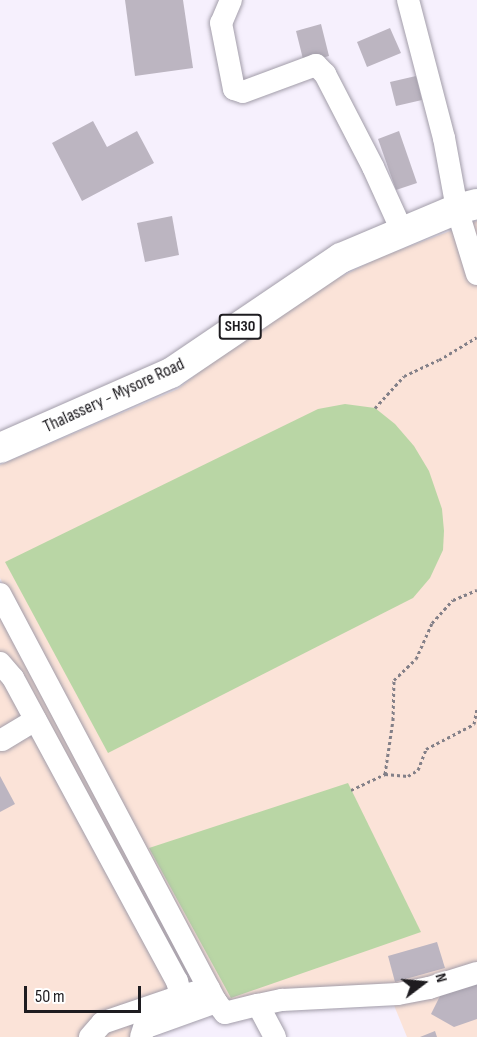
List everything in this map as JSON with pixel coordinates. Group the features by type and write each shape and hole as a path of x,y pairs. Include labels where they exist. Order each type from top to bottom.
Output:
{"main road":[{"name":"Thalassery - Mysore Road","path":"0,448 171,373 341,258 467,206"}],"street":[{"path":"231,0 221,23 234,89 243,92 315,65 325,74 373,167 402,231"},
{"path":"408,0 444,138 467,206 477,274"},
{"path":"0,594 213,996 225,1013 282,1000 398,994 429,988 477,973"},
{"path":"0,663 13,678 177,981 181,996"},
{"path":"2,740 35,720"},
{"path":"90,1037 102,1023 181,996 213,996"},
{"path":"141,1037 144,1028 213,996"},
{"path":"258,1005 275,1037"}],"path":[{"path":"375,408 404,376 447,356 477,337"},
{"path":"385,774 393,720 394,680 416,659 432,623 453,600 477,590"},
{"path":"351,790 385,774 408,776 418,770 426,749 474,724 477,708"}],"shaded area":[{"path":"477,221 477,1037 407,1037 391,998 228,1007 0,578 0,465 178,389 228,349 320,287 381,257"},
{"path":"0,614 206,1000 130,1026 134,1037 0,1037"}],"green space":[{"path":"345,404 375,408 395,424 414,446 429,471 442,509 444,531 443,550 430,578 413,598 108,753 5,562 318,409"},
{"path":"348,783 421,932 231,998 149,848"}],"building":[{"path":"125,0 183,0 193,68 135,76"},
{"path":"321,24 329,56 304,63 296,31"},
{"path":"390,28 401,53 367,67 357,42"},
{"path":"416,76 422,100 396,106 390,82"},
{"path":"93,121 107,147 137,131 154,163 82,201 52,143"},
{"path":"399,131 417,183 396,190 378,139"},
{"path":"172,216 179,255 145,262 137,223"},
{"path":"0,776 15,804 0,812"},
{"path":"437,942 445,968 395,982 388,956"},
{"path":"477,979 477,1019 454,1027 431,1014 443,990"},
{"path":"435,1031 437,1037 420,1037"}]}
